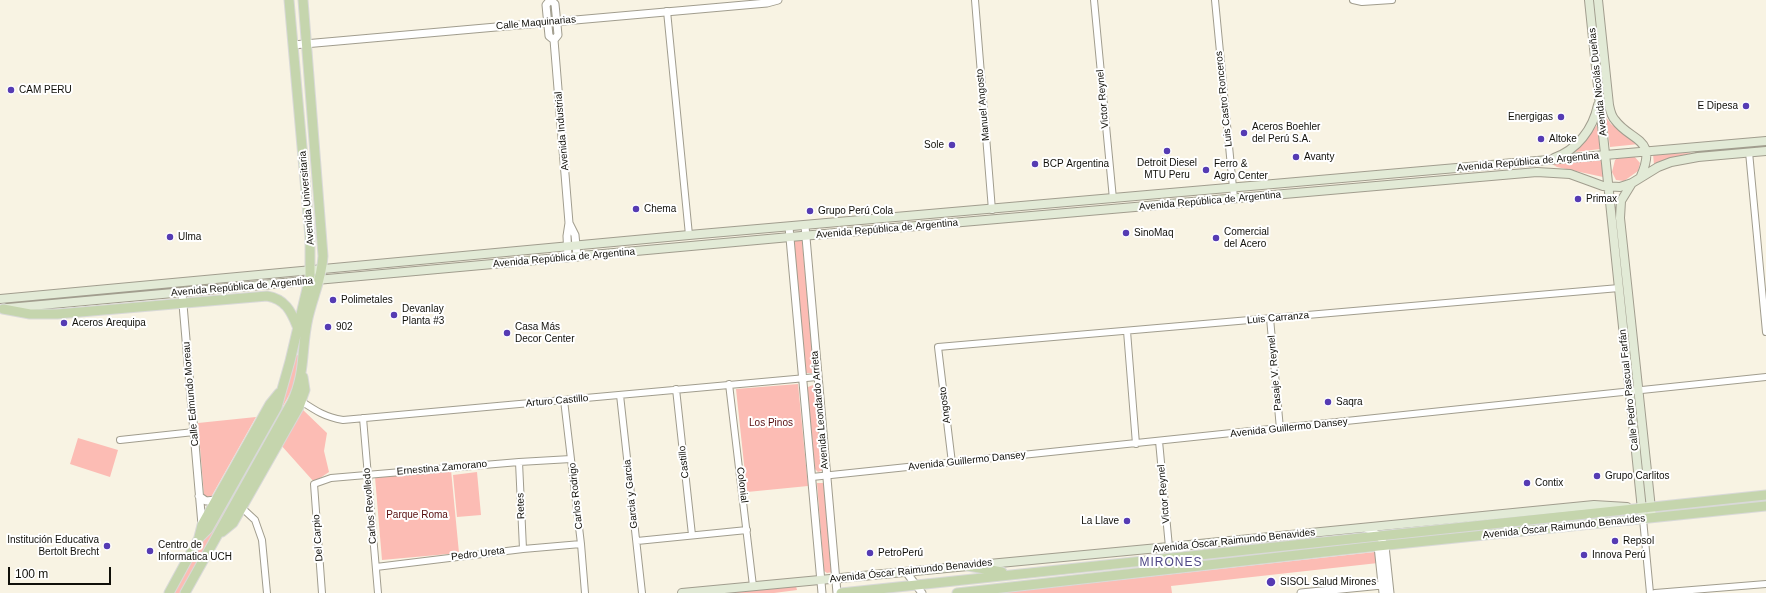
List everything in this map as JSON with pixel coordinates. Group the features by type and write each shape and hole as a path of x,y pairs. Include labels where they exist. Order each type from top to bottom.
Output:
{"main road":[{"name":"Avenida Universitaria","path":"199,538 208,529 277,407 292,351 310,271 310,237 289,0"},
{"name":"Avenida Universitaria","path":"186,593 298,390 303,371 308,319 321,280 323,238 303,0"},
{"name":"Avenida Nicolás Dueñas","path":"1589,0 1606,155 1608,187"},
{"name":"Avenida Nicolás Dueñas","path":"1598,0 1611,114 1620,126 1639,139 1646,152"},
{"path":"1547,160 1568,151 1585,135 1595,116 1599,94"},
{"name":"Avenida República de Argentina","path":"0,299 689,235 992,210 1766,141"},
{"name":"Avenida República de Argentina","path":"2,309 790,237 1537,172 1570,174 1608,187 1620,187 1632,183 1641,176 1662,165 1683,159 1766,151"},
{"path":"1641,176 1646,164 1646,152"},
{"name":"Calle Pedro Pascual Farfán","path":"1632,183 1621,201 1620,218 1639,390 1646,507"},
{"name":"Calle Pedro Pascual Farfán","path":"1608,187 1630,391 1648,519"},
{"path":"247,287 248,297"},
{"path":"2,309 30,314 57,314 267,296 284,302 292,314 297,326"},
{"path":"292,351 305,353"},
{"name":"Avenida Universitaria","path":"218,535 233,523 302,400 305,390 303,371"},
{"name":"Avenida Universitaria","path":"169,593 199,538 202,525 270,404 280,392"},
{"name":"Avenida Óscar Raimundo Benavides","path":"841,593 1766,495"},
{"name":"Avenida Óscar Raimundo Benavides","path":"682,593 1594,505 1646,507"},
{"name":"Avenida Óscar Raimundo Benavides","path":"957,593 1382,546 1766,506"},
{"path":"968,566 1011,574"},
{"path":"191,593 192,581"}],"street":[{"name":"Avenida Industrial","path":"554,40 549,36 546,5 550,0 555,4 558,35 554,40 570,223 573,229 572,258"},
{"name":"Calle Maquinarias","path":"294,45 767,3 778,0"},
{"name":"Manuel Angosto","path":"975,0 992,210"},
{"name":"Victor Reynel","path":"1094,0 1113,199"},
{"name":"Luis Castro Ronceros","path":"1215,0 1234,198"},
{"path":"1353,0 1362,2 1392,0"},
{"path":"668,11 689,235"},
{"path":"1748,152 1766,332"},
{"name":"Avenida Leondardo Arrieta","path":"805,226 837,593"},
{"name":"Avenida Leondardo Arrieta","path":"790,227 822,593"},
{"name":"Luis Carranza","path":"938,347 1618,288"},
{"name":"Calle Edmundo Moreau","path":"182,293 202,525"},
{"name":"Pasaje V. Reynel","path":"1270,318 1280,429"},
{"path":"1127,331 1136,444"},
{"name":"Angosto","path":"938,347 952,463"},
{"name":"Arturo Castillo","path":"302,400 320,414 330,418 343,420 817,376"},
{"name":"Avenida Guillermo Dansey","path":"812,477 1159,442 1766,377"},
{"name":"Colonial","path":"729,384 753,586"},
{"name":"Castillo","path":"676,389 692,535"},
{"name":"Garcia y Garcia","path":"620,395 642,593"},
{"name":"Carlos Rodrigo","path":"564,400 572,459 585,593"},
{"name":"Carlos Revolledo","path":"363,418 378,593"},
{"path":"120,440 194,432"},
{"name":"Victor Reynel","path":"1159,442 1169,547"},
{"name":"Ernestina Zamorano","path":"314,484 331,478 572,459"},
{"name":"Retes","path":"519,462 522,549"},
{"name":"Del Carpio","path":"314,484 322,593"},
{"path":"199,496 206,501 216,500"},
{"path":"242,508 255,520 262,540 267,593"},
{"name":"Calle Pedro Pascual Farfán","path":"1648,519 1650,593"},
{"path":"1365,528 1379,536 1390,593"},
{"path":"637,541 747,530"},
{"name":"Pedro Ureta","path":"376,567 522,549 581,544"},
{"path":"1382,546 1383,593"},
{"path":"906,572 922,593"},
{"path":"1655,593 1766,584"},
{"path":"1301,593 1382,585"}],"green space":[{"path":"1606,117 1611,124 1639,144 1610,147"},
{"path":"1597,125 1600,149 1567,153 1583,142"},
{"path":"1693,153 1654,165 1653,154"},
{"path":"1620,156 1634,156 1640,163 1638,171 1624,181 1616,180 1612,172 1615,160"},
{"path":"1602,160 1603,177 1557,167 1552,164"},
{"path":"794,240 802,240 814,370 813,373 805,373"},
{"path":"294,354 300,356 295,383 288,397 181,593 174,593 285,388"},
{"name":"Los Pinos","path":"798,384 808,486 747,492 736,389"},
{"path":"813,385 816,386 824,470 818,472 815,469 807,391 808,387"},
{"path":"302,409 327,433 324,451 329,472 314,482 280,444"},
{"path":"256,417 210,499 204,495 198,423"},
{"path":"78,438 118,450 110,477 70,464"},
{"name":"Parque Roma","path":"451,470 459,553 382,560 375,477"},
{"path":"477,472 481,515 457,517 453,475"},
{"path":"817,483 825,483 832,572 827,573 824,571"},
{"path":"1375,552 1377,553 1378,563 1171,586 1172,593 999,593"},
{"path":"796,586 797,590 774,593 722,593"}],"place":[{"name":"CAM PERU","path":"11,90"},
{"name":"E Dipesa","path":"1746,106"},
{"name":"Energigas","path":"1561,117"},
{"name":"Aceros Boehler del Perú S.A.","path":"1244,133"},
{"name":"Altoke","path":"1541,139"},
{"name":"Sole","path":"952,145"},
{"name":"Detroit Diesel MTU Peru","path":"1167,151"},
{"name":"Avanty","path":"1296,157"},
{"name":"BCP Argentina","path":"1035,164"},
{"name":"Ferro & Agro Center","path":"1206,170"},
{"name":"Primax","path":"1578,199"},
{"name":"Chema","path":"636,209"},
{"name":"Grupo Perú Cola","path":"810,211"},
{"name":"SinoMaq","path":"1126,233"},
{"name":"Ulma","path":"170,237"},
{"name":"Comercial del Acero","path":"1216,238"},
{"name":"Polimetales","path":"333,300"},
{"name":"Devanlay Planta #3","path":"394,315"},
{"name":"Aceros Arequipa","path":"64,323"},
{"name":"902","path":"328,327"},
{"name":"Casa Más Decor Center","path":"507,333"},
{"name":"Saqra","path":"1328,402"},
{"name":"Grupo Carlitos","path":"1597,476"},
{"name":"Contix","path":"1527,483"},
{"name":"La Llave","path":"1127,521"},
{"name":"Repsol","path":"1615,541"},
{"name":"Institución Educativa Bertolt Brecht","path":"107,546"},
{"name":"Centro de Informatica UCH","path":"150,551"},
{"name":"PetroPerú","path":"870,553"},
{"name":"Innova Perú","path":"1584,555"},
{"name":"SISOL Salud Mirones","path":"1271,582"}],"district":[{"name":"MIRONES","path":"1171,563"}]}
